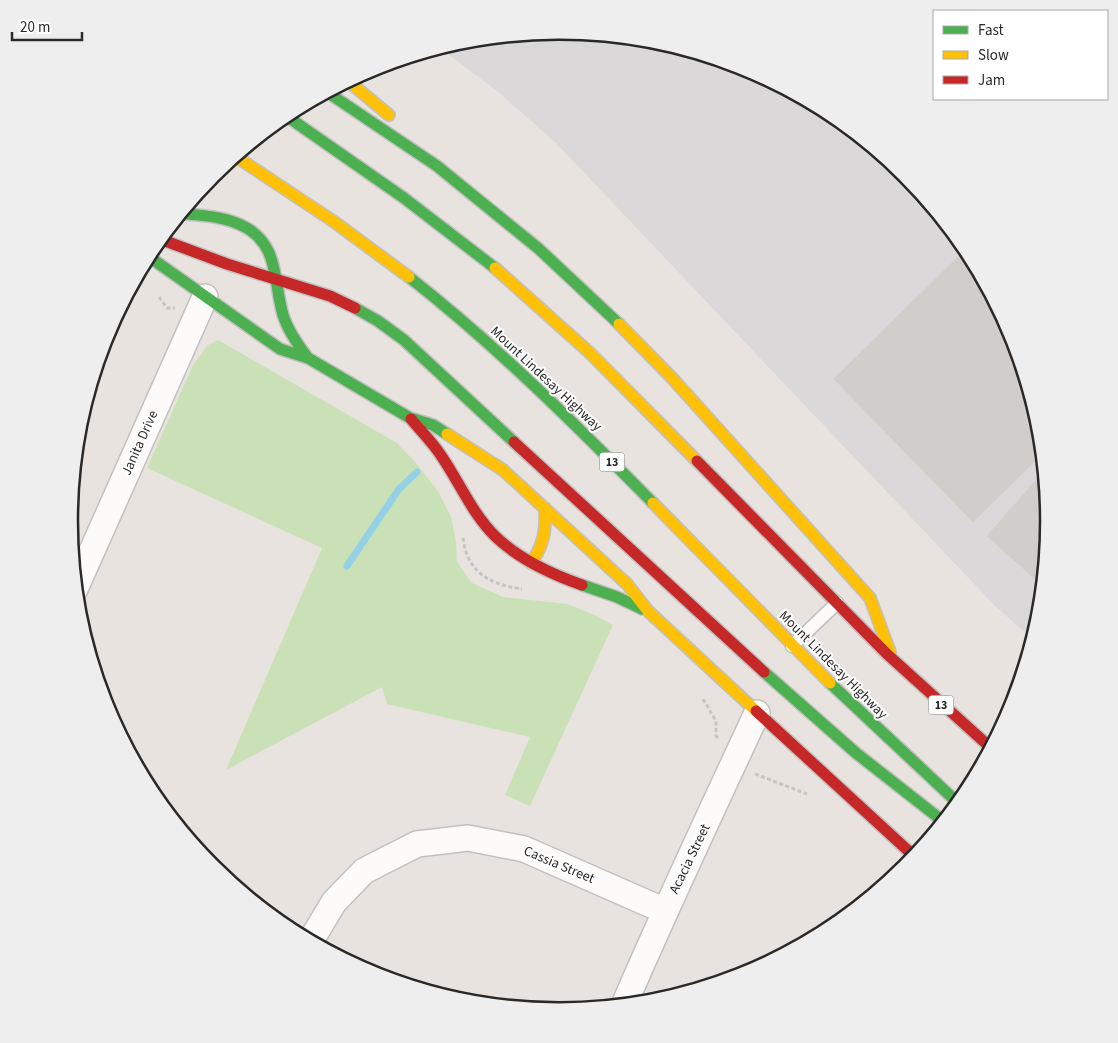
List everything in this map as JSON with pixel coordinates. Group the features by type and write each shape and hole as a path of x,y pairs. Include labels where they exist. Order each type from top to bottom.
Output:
{"main road":[{"path":"354,86 395,120"},
{"path":"334,97 437,166 539,249 610,315 680,386 870,598 893,660"},
{"name":"13","path":"293,120 347,155 430,216 517,288 595,358 893,660 986,744"},
{"path":"408,132 437,166"},
{"name":"Mount Lindesay Highway","path":"241,160 293,192 358,238 427,291 558,407 840,694 952,799"},
{"path":"189,214 240,224 263,240 275,266 283,315 290,332 308,358"},
{"path":"167,242 207,258 329,295 370,316 391,330 418,352 805,710 912,800 938,818"},
{"path":"155,261 280,350 308,358 410,418 433,425 503,470 627,584 648,611 909,852"},
{"path":"410,418 440,454 473,508 495,536 508,547 553,575 617,597 648,611"},
{"path":"531,563 544,546 546,535 545,508"}],"street":[{"name":"Janita Drive","path":"81,575 205,297"},
{"name":"Acacia Street","path":"627,998 665,911 758,713"},
{"name":"Cassia Street","path":"314,936 334,902 364,870 417,844 468,838 524,849 665,911"}],"lane":[{"path":"792,646 837,603"}],"shaded area":[{"path":"559,40 622,44 653,49 684,56 743,77 800,105 827,121 852,140 899,181 941,228 976,281 1004,337 1024,397 1036,459 1040,522 1036,584 1027,634 997,608 555,142 497,91 447,53 496,44"}],"green space":[{"path":"218,340 397,443 438,491 451,517 456,541 457,562 472,583 503,597 567,604 595,615 613,625 530,806 505,795 530,737 387,704 382,687 226,770 322,548 147,468 193,365 208,345"}],"building":[{"path":"960,255 976,281 1004,337 1024,397 1036,460 973,522 834,379"},
{"path":"1038,478 1040,522 1036,580 987,536"}],"waterway":[{"path":"347,566 399,489 417,472"}],"traffic: fast":[{"path":"334,97 437,166 539,249 619,324"},
{"path":"292,120 404,198 495,268"},
{"path":"189,214 234,222 254,233 263,242 273,264 285,321 308,358"},
{"path":"155,261 280,349 308,358 410,418 433,425 447,434"},
{"path":"409,277 442,303 504,358 565,415 653,503"},
{"path":"355,308 378,321 404,340 514,442"},
{"path":"582,585 617,597 642,609"},
{"path":"764,672 856,753 939,818"},
{"path":"830,683 953,798"}],"traffic: slow":[{"path":"354,86 389,115"},
{"path":"241,160 333,221 409,277"},
{"path":"495,268 590,353 697,461"},
{"path":"619,324 673,379 870,598 890,652"},
{"path":"447,434 503,470 627,584 648,611 756,711"},
{"path":"653,503 830,683"},
{"path":"531,563 539,550 543,537 545,508"}],"traffic: jam":[{"path":"167,242 227,264 330,296 355,308"},
{"path":"411,419 437,450 473,508 496,537 515,553 536,566 582,585"},
{"path":"514,442 764,672"},
{"path":"697,461 887,654 986,743"},
{"path":"756,711 909,852"}]}
